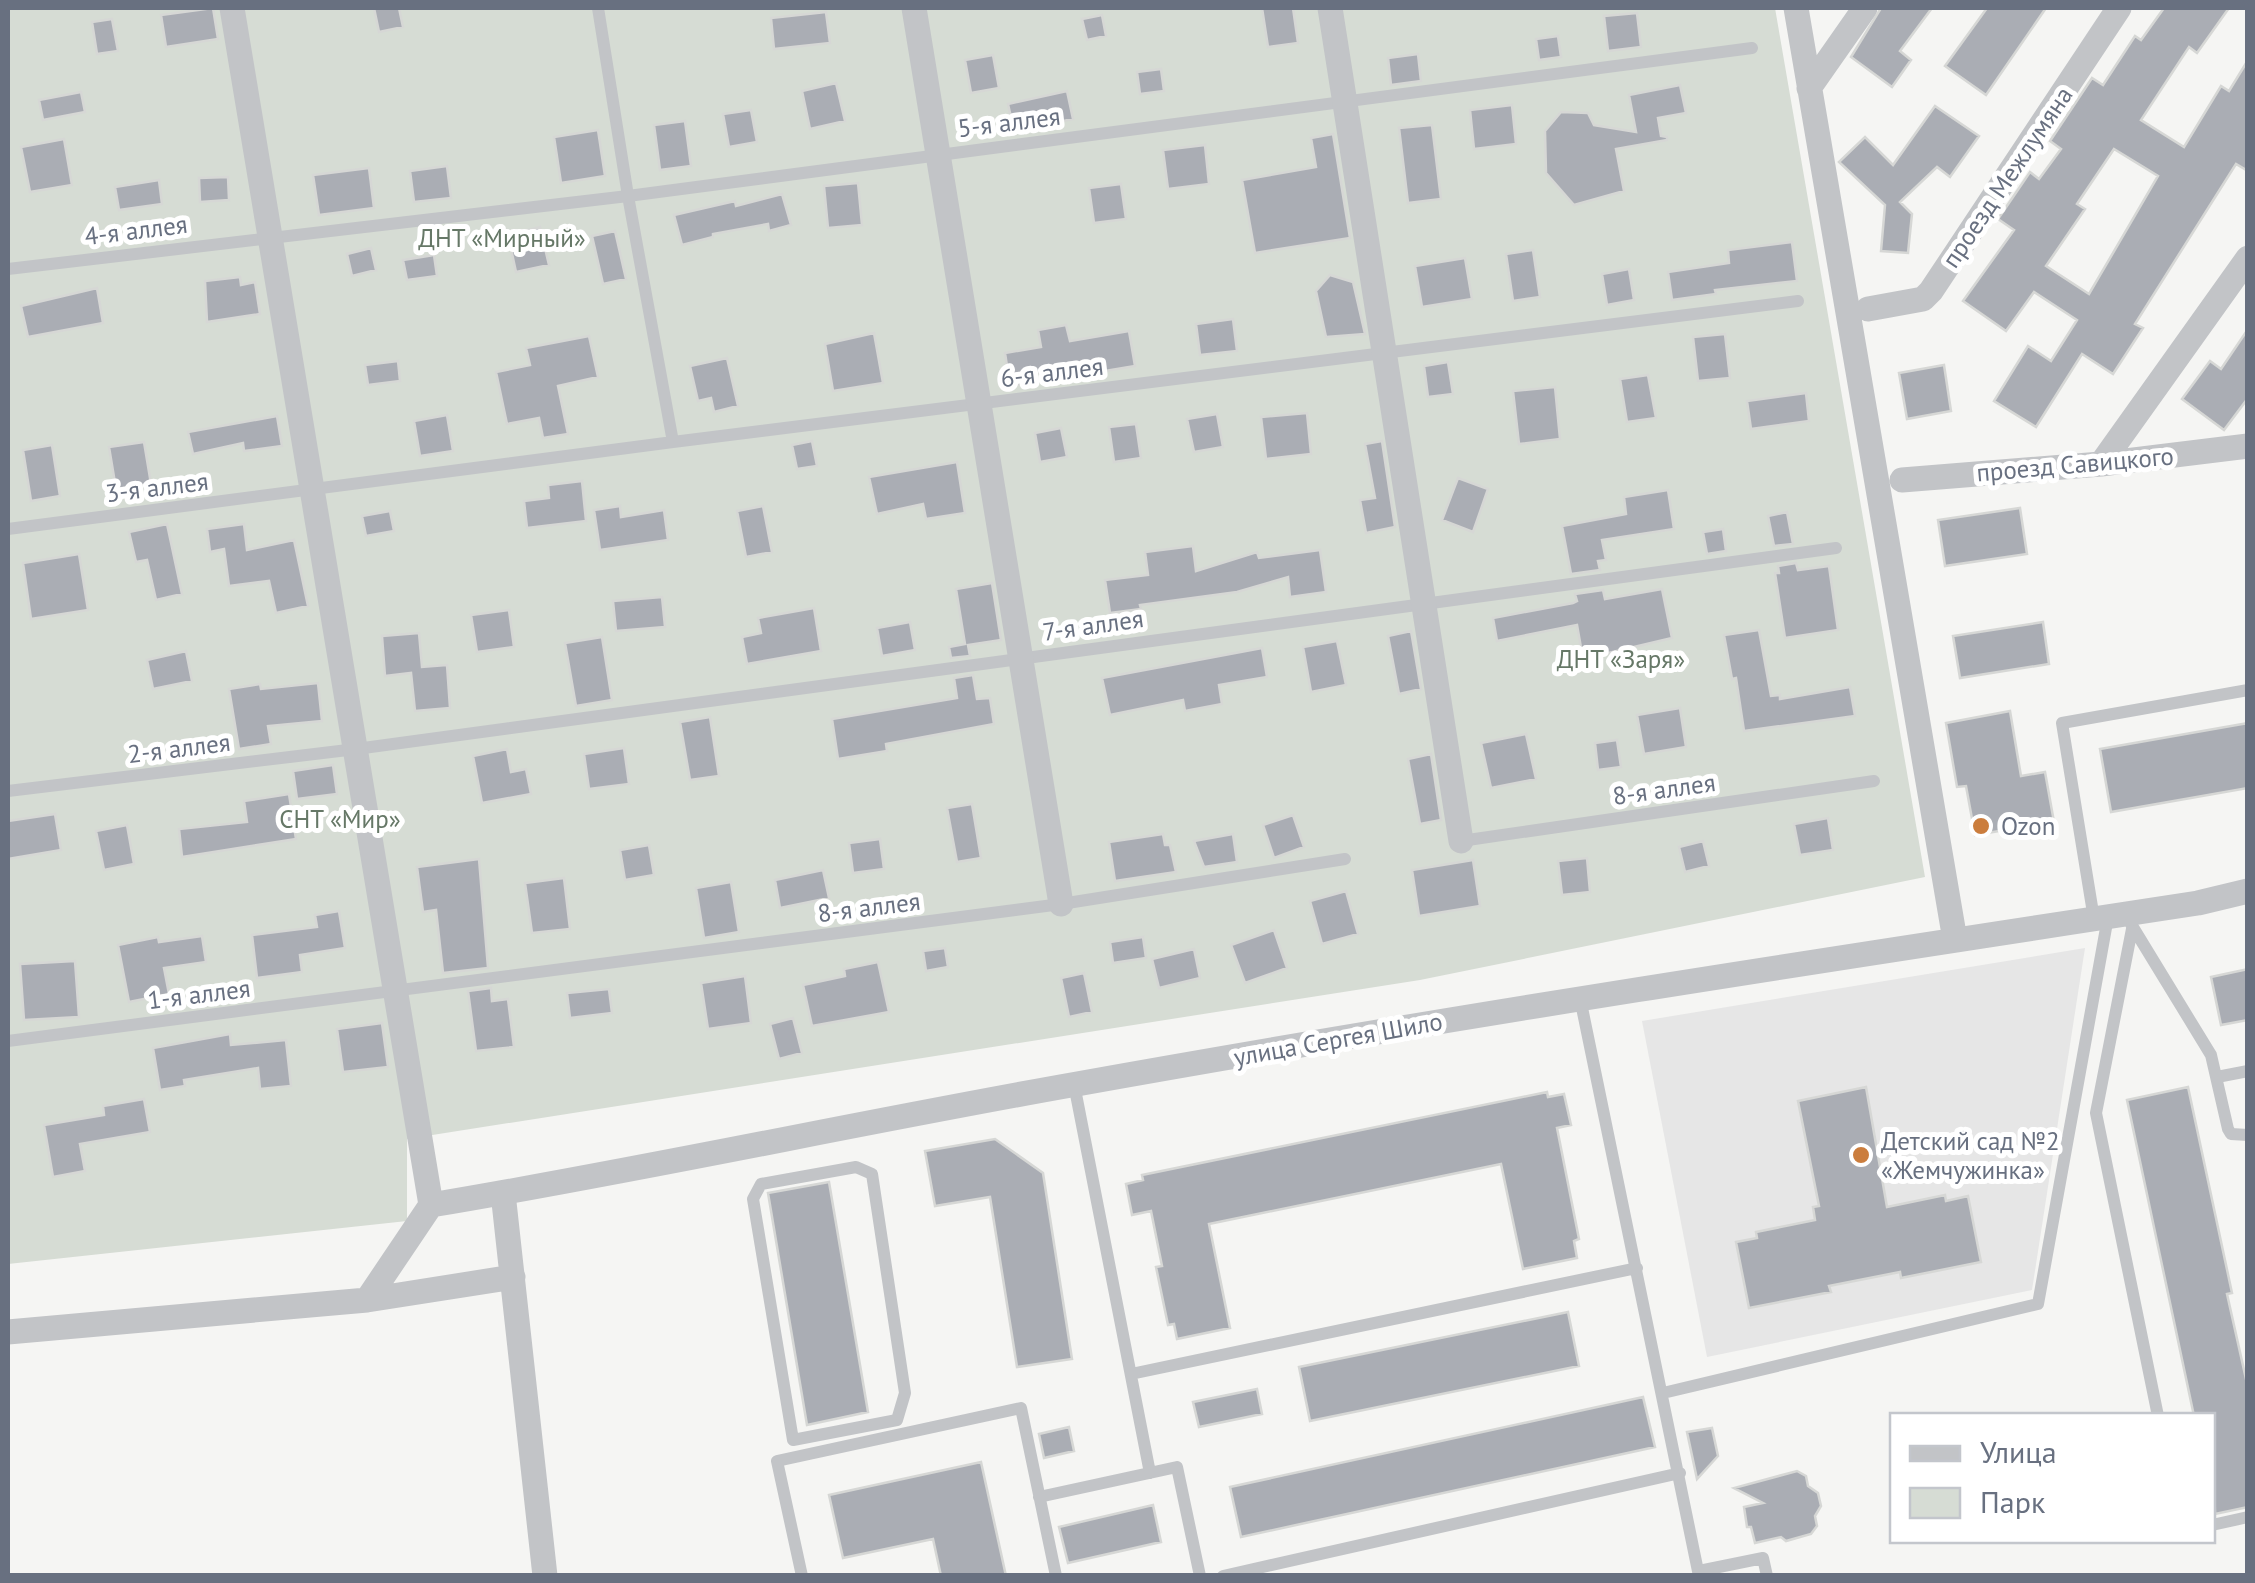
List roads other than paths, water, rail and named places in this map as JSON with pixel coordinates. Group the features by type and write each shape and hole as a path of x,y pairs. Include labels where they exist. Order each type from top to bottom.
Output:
{"street":[{"path":"232,8 431,1205 367,1300"},
{"path":"914,8 1061,904"},
{"path":"1330,8 1461,841"},
{"path":"1796,8 1956,940"},
{"path":"1809,88 1865,8"},
{"name":"проезд Межлумяна","path":"1868,309 1923,299 1931,291 2119,8"},
{"path":"2101,464 2248,258"},
{"name":"проезд Савицкого","path":"1902,480 2101,464 2248,446"},
{"name":"улица Сергея Шило","path":"431,1205 1074,1084 1580,998 1956,940 2116,920 2248,891"},
{"path":"504,1193 544,1576"},
{"path":"8,1332 367,1300 513,1277"}],"lane":[{"path":"598,8 673,442"},
{"name":"5-я аллея","path":"270,236 628,196 1752,48"},
{"name":"4-я аллея","path":"8,269 270,236"},
{"name":"6-я аллея","path":"313,490 1798,301"},
{"name":"3-я аллея","path":"8,529 313,490"},
{"name":"7-я аллея","path":"356,749 1836,548"},
{"path":"2248,690 2062,723 2116,920 2207,1047 2228,1128 2232,1134 2248,1134"},
{"name":"2-я аллея","path":"8,791 356,749"},
{"name":"8-я аллея","path":"1461,841 1874,781"},
{"name":"8-я аллея","path":"397,992 1061,904 1345,859"},
{"path":"1663,1393 2038,1304 2116,920"},
{"path":"2116,920 2096,1113 2157,1413"},
{"name":"1-я аллея","path":"8,1041 397,992"},
{"path":"1580,998 1699,1573 1763,1558 1767,1576"},
{"path":"2217,1077 2248,1072"},
{"path":"1074,1084 1150,1473"},
{"path":"793,1440 897,1420 905,1393 872,1174 856,1167 761,1184 753,1199 793,1440 796,1457"},
{"path":"1131,1374 1637,1268"},
{"path":"802,1576 777,1461 1021,1408 1056,1576"},
{"path":"1040,1498 1177,1468 1200,1576"},
{"path":"1223,1576 1680,1473"},
{"path":"2215,1523 2248,1517"}],"place":[{"name":"Ozon","path":"1981,826"},
{"name":"Детский сад №2 «Жемчужинка»","path":"1861,1155"}],"park label":[{"name":"ДНТ «Мирный»","path":"502,238"},
{"name":"ДНТ «Заря»","path":"1621,659"},
{"name":"СНТ «Мир»","path":"340,819"}]}
